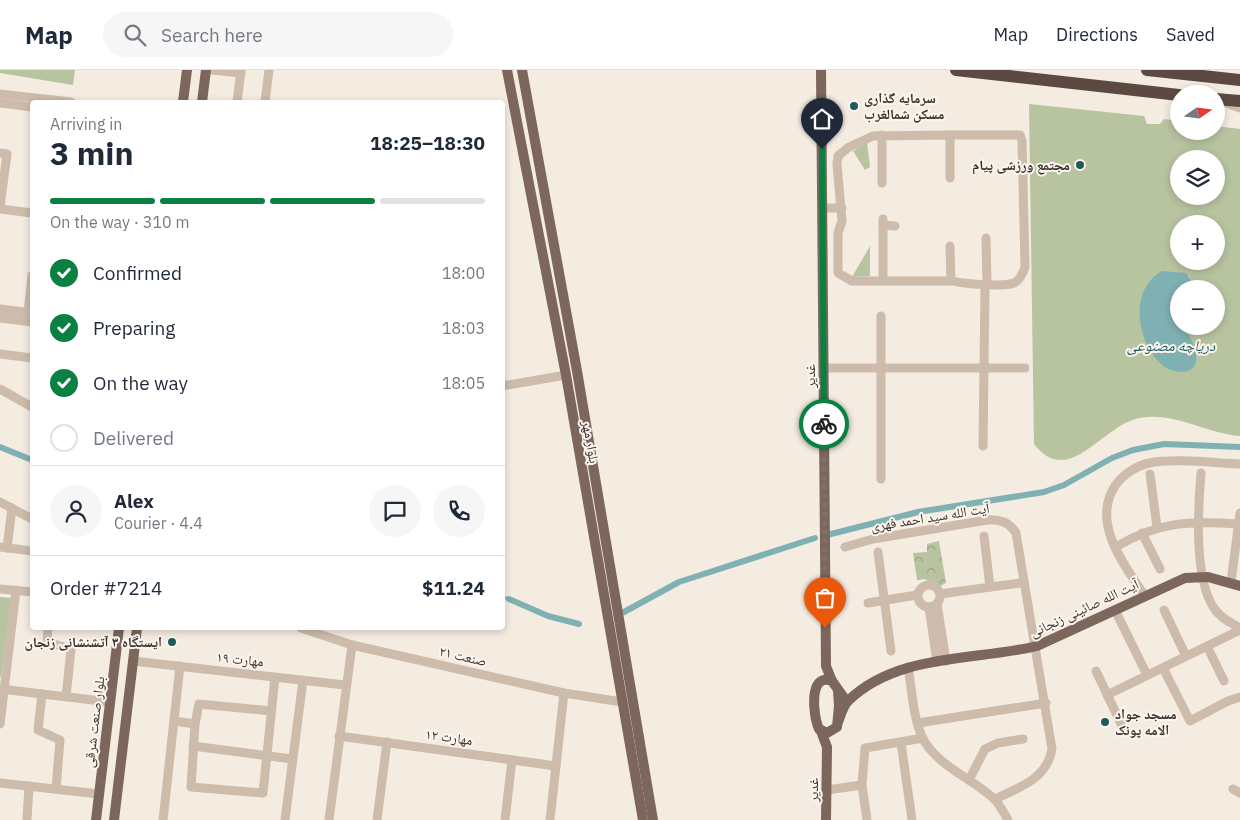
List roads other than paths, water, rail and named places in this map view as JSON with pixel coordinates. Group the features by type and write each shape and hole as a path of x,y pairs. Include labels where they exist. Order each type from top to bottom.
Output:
{"highway":[{"path":"956,70 1000,72 1170,94"},
{"path":"1147,70 1240,80"},
{"path":"1225,100 1240,102"}],"main road":[{"path":"182,100 187,70"},
{"path":"202,100 206,70"},
{"name":"بلوار مهر","path":"507,70 566,375 643,820"},
{"name":"بلوار مهر","path":"522,70 653,820"},
{"name":"غدیر","path":"821,70 826,666 821,680 816,687 814,706 818,726 822,731 827,747 826,820"},
{"name":"آیت الله صائینی زنجانی","path":"847,702 884,677 908,667 1014,652 1037,646 1185,578 1203,578 1235,584"},
{"path":"604,597 615,596"},
{"name":"بلوار صنعت شرقی","path":"96,820 119,630"},
{"path":"114,820 136,630"},
{"name":"غدیر","path":"826,666 832,681 847,702"},
{"path":"821,680 832,681"},
{"path":"835,726 838,691"},
{"path":"827,747 847,702"},
{"path":"822,731 835,726"}],"street":[{"path":"212,70 241,72 236,100"},
{"path":"265,100 269,70"},
{"path":"0,94 53,100"},
{"path":"1225,102 1240,108"},
{"path":"0,103 30,107"},
{"path":"882,135 882,183"},
{"path":"882,135 1020,136 1022,141 1024,273 1013,284 986,286 952,281 852,282 838,273 838,239 842,208 837,164 838,156 849,147 873,136 882,135"},
{"path":"950,135 950,178"},
{"path":"0,153 7,154 0,208 30,213"},
{"path":"822,208 842,208"},
{"path":"883,281 883,222 895,226"},
{"path":"983,446 986,238"},
{"path":"950,246 952,281"},
{"path":"0,309 30,313"},
{"path":"881,316 881,479"},
{"path":"0,318 30,322"},
{"path":"0,354 30,358"},
{"path":"823,368 1025,368"},
{"path":"505,385 566,375"},
{"path":"0,389 30,406"},
{"path":"1145,596 1116,547 1106,523 1107,505 1114,487 1128,472 1149,463 1183,461 1240,464"},
{"path":"1106,695 1240,629 1233,622 1220,616 1206,593 1198,522 1200,473"},
{"path":"1150,474 1157,528"},
{"path":"0,502 30,518"},
{"path":"12,508 4,547 30,550"},
{"path":"1235,584 1240,513"},
{"name":"آیت الله سید احمد فهری","path":"845,548 873,539 995,519 1007,524 1016,533 1037,646 1052,749 1047,767 1034,780 995,799"},
{"path":"1116,547 1142,532 1157,528 1198,522 1239,524"},
{"path":"1142,532 1160,569"},
{"path":"984,536 990,587"},
{"path":"878,552 891,651"},
{"path":"940,594 1020,583"},
{"path":"933,606 923,606 917,595 919,588 932,584 938,588 940,594 933,606 941,662"},
{"path":"0,589 30,592"},
{"path":"0,724 2,689 16,590"},
{"path":"868,603 917,595"},
{"path":"1115,610 1148,675"},
{"path":"1164,610 1186,656"},
{"path":"48,630 47,642 71,649 66,697"},
{"name":"صنعت ۲۱","path":"307,630 352,645 564,693 622,702"},
{"path":"329,820 345,685 352,645"},
{"path":"1207,646 1224,681"},
{"name":"مهارت ۱۹","path":"133,661 345,685"},
{"path":"166,820 180,666"},
{"path":"908,667 918,723 923,738 932,752 995,799 1008,820"},
{"path":"1163,668 1190,721 1228,701 1240,697"},
{"path":"1096,671 1124,730"},
{"path":"270,712 199,704 195,724 190,784 194,787 263,793 275,676"},
{"path":"285,820 303,680"},
{"path":"2,689 110,702"},
{"path":"550,820 564,693"},
{"path":"42,694 38,730 60,740 56,789"},
{"path":"918,723 1046,704"},
{"path":"174,721 195,724"},
{"name":"مهارت ۱۲","path":"339,736 556,766"},
{"path":"867,820 862,784 865,748 923,738"},
{"path":"969,780 985,749 998,743 1023,738"},
{"path":"377,820 387,742"},
{"path":"901,743 912,820"},
{"path":"193,746 292,759"},
{"path":"504,820 512,760"},
{"path":"0,783 99,794"},
{"path":"827,790 862,784"},
{"path":"27,820 29,786"}],"water":[{"name":"دریاچه مصنوعی","path":"1162,271 1186,273 1190,280 1170,280 1170,335 1189,335 1196,354 1194,367 1190,370 1178,372 1166,368 1153,354 1146,342 1140,315 1141,302 1144,290 1151,279"}],"waterway":[{"path":"827,535 918,512 1044,492 1064,485 1112,458 1133,450 1164,444 1240,447"},
{"path":"0,447 30,459"},
{"path":"624,612 679,582 815,538"},
{"path":"505,597 509,599"},
{"path":"509,599 548,616 579,624"}],"place":[{"name":"سرمایه گذاری مسکن شمالغرب","path":"854,106"},
{"name":"مجتمع ورزشی پیام","path":"1080,165"},
{"name":"ایستگاه ۳ آتشنشانی زنجان","path":"172,642"},
{"name":"مسجد جواد الامه پونک","path":"1105,722"}]}
